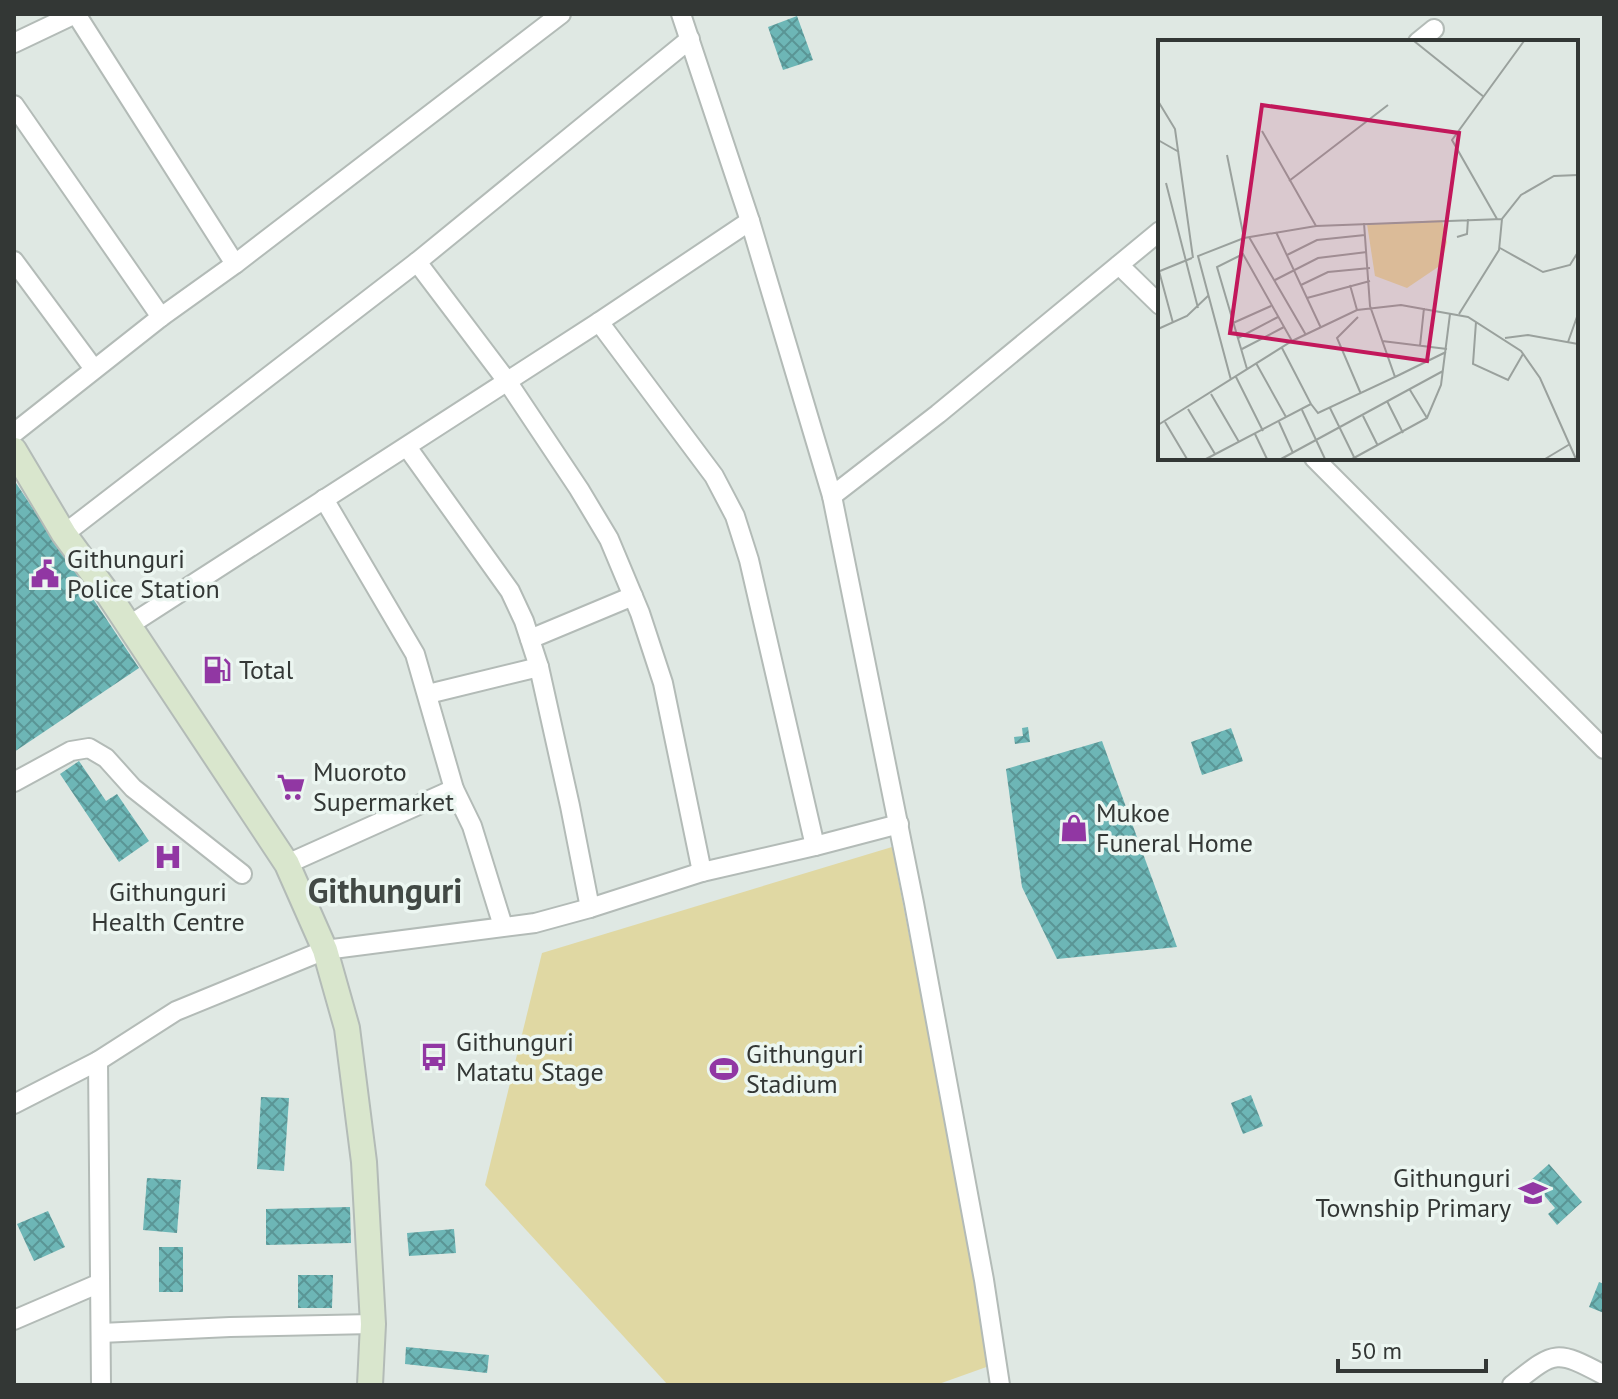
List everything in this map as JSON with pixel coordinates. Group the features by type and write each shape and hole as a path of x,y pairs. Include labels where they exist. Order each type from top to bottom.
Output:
{"main road":[{"path":"14,450 64,534 108,594 287,864 325,950 347,1028 364,1162 373,1324 370,1385"}],"street":[{"path":"14,43 76,14 235,264"},
{"path":"14,433 161,317 235,264 561,14"},
{"path":"681,14 750,221 832,496 899,824 981,1264 1000,1385"},
{"path":"1420,40 1434,29"},
{"path":"64,534 417,262 690,39"},
{"path":"14,105 161,317"},
{"path":"128,626 750,221"},
{"path":"832,496 938,414 1158,233"},
{"path":"14,261 94,369"},
{"path":"417,262 507,381 609,539 633,596 663,683 702,872"},
{"path":"1119,265 1158,303"},
{"path":"599,322 714,476 735,516 749,560 815,846"},
{"path":"407,447 510,591 524,621 539,667 590,908"},
{"path":"1316,460 1604,749"},
{"path":"324,499 415,654 454,789 472,826 503,926"},
{"path":"530,639 633,596"},
{"path":"428,694 539,667"},
{"path":"14,782 71,751 89,748 106,758 133,788 242,874"},
{"path":"287,864 454,789"},
{"path":"14,1104 98,1061 176,1011 325,950 535,923 702,872 899,824"},
{"path":"98,1061 101,1385"},
{"path":"14,1320 100,1283"},
{"path":"101,1333 373,1324"},
{"path":"1512,1385 1541,1362 1557,1356 1576,1360 1604,1375"}],"shaded area":[{"name":"Githunguri Stadium","path":"892,847 992,1365 936,1385 668,1385 485,1185 542,953"}],"building":[{"path":"797,16 813,60 783,70 768,27"},
{"name":"Githunguri Police Station","path":"14,480 139,668 14,752"},
{"path":"1028,727 1030,742 1015,744 1014,737 1023,736 1022,728"},
{"path":"1231,728 1243,761 1202,775 1191,742"},
{"name":"Mukoe Funeral Home","path":"1102,741 1177,947 1057,959 1022,887 1006,769"},
{"path":"79,761 106,801 117,794 149,841 119,862 60,774"},
{"path":"1251,1095 1263,1126 1243,1134 1231,1103"},
{"path":"261,1097 289,1098 284,1171 257,1169"},
{"path":"1549,1164 1582,1202 1557,1225 1548,1214 1555,1208 1531,1180"},
{"path":"147,1178 181,1180 177,1233 143,1230"},
{"path":"350,1207 351,1243 266,1245 266,1209"},
{"path":"48,1211 65,1247 34,1261 17,1224"},
{"path":"454,1229 456,1253 409,1256 407,1233"},
{"path":"159,1247 183,1247 183,1292 159,1292"},
{"path":"298,1275 333,1275 332,1308 298,1308"},
{"path":"1599,1282 1604,1284 1604,1313 1589,1307"},
{"path":"406,1347 489,1355 487,1373 405,1364"}],"place":[{"name":"Githunguri Police Station","path":"45,574"},
{"name":"Total","path":"217,670"},
{"name":"Muoroto Supermarket","path":"291,787"},
{"name":"Mukoe Funeral Home","path":"1074,828"},
{"name":"Githunguri Health Centre","path":"168,857"},
{"name":"Githunguri Matatu Stage","path":"434,1057"},
{"name":"Githunguri Stadium","path":"724,1069"},
{"name":"Githunguri Township Primary","path":"1533,1193"}],"district":[{"name":"Githunguri","path":"385,891"}]}
